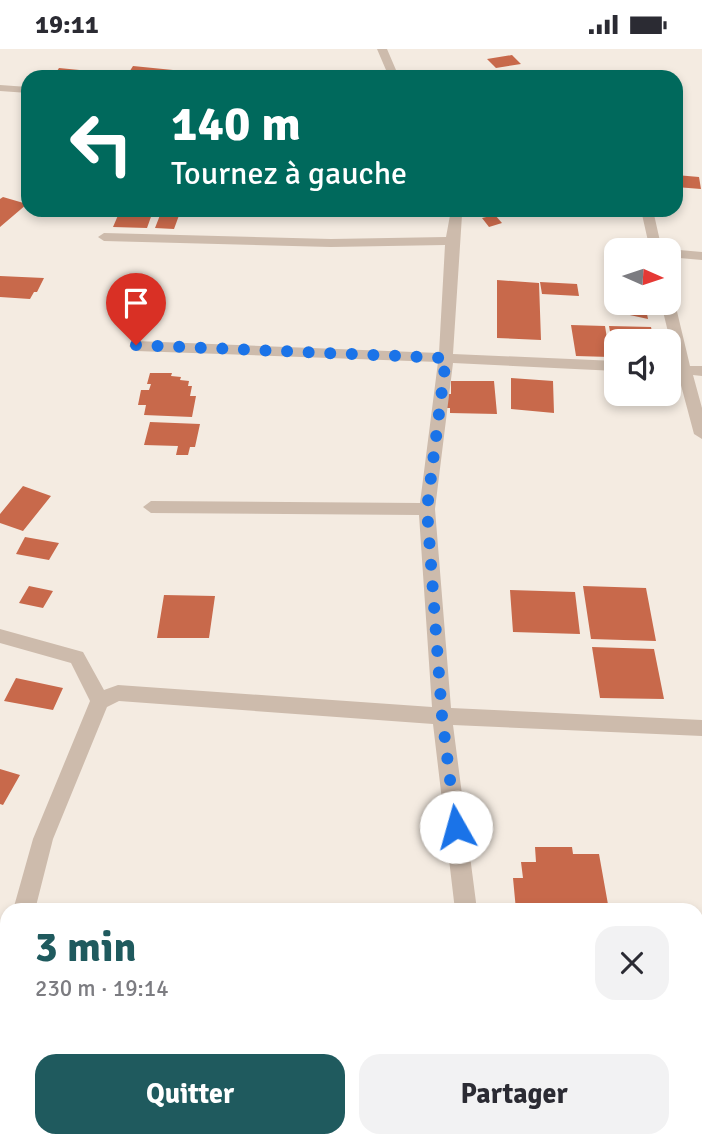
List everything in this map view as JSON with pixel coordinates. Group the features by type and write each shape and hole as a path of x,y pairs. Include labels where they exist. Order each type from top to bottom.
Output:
{"street":[{"path":"382,49 393,70"},
{"path":"0,88 21,90"},
{"path":"455,217 446,358 427,509 442,716 465,903"},
{"path":"649,217 653,238"},
{"path":"104,237 331,243 452,241"},
{"path":"681,254 702,256"},
{"path":"136,345 604,365"},
{"path":"681,369 702,371"},
{"path":"681,382 702,434"},
{"path":"151,507 427,509"},
{"path":"0,636 77,657 100,701"},
{"path":"26,903 43,839 100,701 118,693 442,716 702,728"}],"building":[{"path":"512,55 521,64 496,68 487,59"},
{"path":"133,66 173,70 130,70"},
{"path":"683,176 699,177 701,189 683,188"},
{"path":"3,197 21,202 21,209 0,227 0,199"},
{"path":"117,217 151,217 147,228 113,227"},
{"path":"159,217 178,217 174,229 155,228"},
{"path":"497,217 502,223 489,227 482,218"},
{"path":"0,276 44,278 30,299 0,297"},
{"path":"497,280 539,283 541,340 497,338"},
{"path":"540,282 577,284 579,296 542,294"},
{"path":"630,315 647,315 648,319"},
{"path":"571,325 605,326 604,357 576,356"},
{"path":"609,326 651,329 610,329"},
{"path":"150,373 172,373 171,376 189,381 188,386 192,386 190,396 196,396 192,417 144,415 146,405 138,405 141,390 149,390 151,384 147,384"},
{"path":"511,378 553,381 554,413 511,409"},
{"path":"451,381 494,381 497,414 450,413 450,408 443,408 443,394 451,394"},
{"path":"150,422 200,424 195,447 190,447 188,455 176,455 178,446 144,445"},
{"path":"23,486 51,496 23,531 0,523 0,514"},
{"path":"25,537 59,543 49,560 16,554"},
{"path":"29,586 53,591 43,608 19,603"},
{"path":"583,586 646,588 656,641 591,639"},
{"path":"510,590 575,592 580,634 513,632"},
{"path":"164,595 215,596 209,638 157,638"},
{"path":"592,647 654,649 664,699 600,698"},
{"path":"16,678 63,688 53,710 4,701"},
{"path":"0,769 20,775 3,805 0,804"},
{"path":"535,847 572,847 573,854 599,854 608,903 515,903 513,878 523,878 521,862 536,862"}],"route":[{"path":"136,345 446,358 427,509 442,716 456,827"}]}
